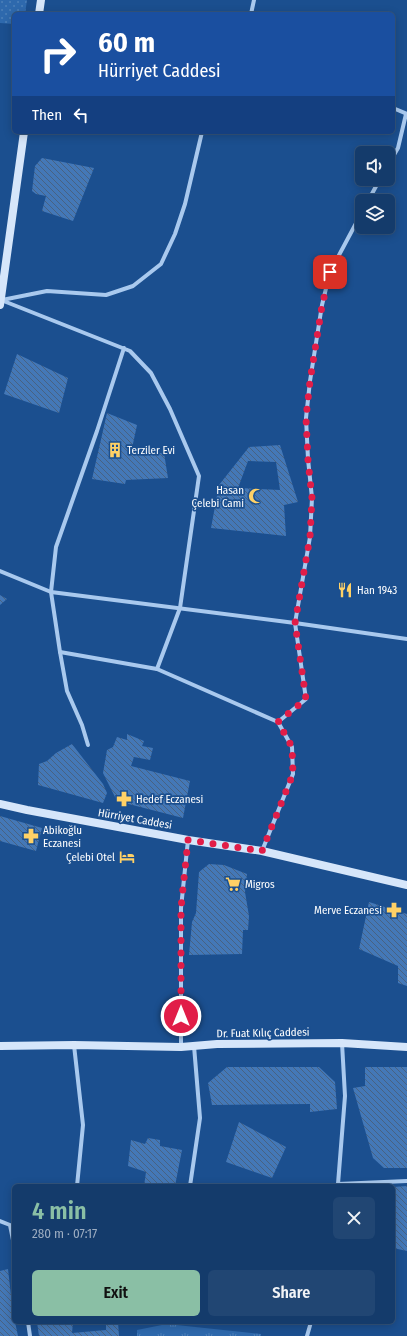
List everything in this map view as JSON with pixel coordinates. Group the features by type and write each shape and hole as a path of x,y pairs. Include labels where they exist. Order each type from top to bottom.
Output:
{"street":[{"path":"39,12 41,0"},
{"path":"251,12 254,0"},
{"path":"395,109 406,114 398,148 395,153"},
{"path":"0,303 24,134"},
{"path":"0,303 47,291 106,295 133,286 161,264 178,227 202,134"},
{"path":"278,722 306,699 295,623 310,537 312,498 306,418 310,381 322,306 330,272 355,225"},
{"path":"0,303 130,351 151,372 170,409 199,476 180,608 157,669"},
{"path":"88,745 82,725 67,691 51,592 56,547 97,431 124,348"},
{"path":"0,571 51,592 295,623 407,640"},
{"path":"60,652 157,669 278,722 292,747 293,774 262,851"},
{"name":"Hürriyet Caddesi","path":"0,804 188,840 262,851 407,885"},
{"path":"181,1047 181,908 188,840"},
{"path":"338,1184 345,1096 342,1043"},
{"name":"Dr. Fuat Kılıç Caddesi","path":"0,1046 74,1045 181,1047 342,1043 407,1047"},
{"path":"74,1045 83,1125 77,1184"},
{"path":"190,1184 200,1118 194,1046"},
{"path":"355,1184 407,1181"},
{"path":"0,1221 12,1225"},
{"path":"28,1324 30,1336"},
{"path":"307,1336 310,1324"}],"green space":[{"path":"0,0 27,0 25,12 12,12 12,24 0,23"},
{"path":"167,1324 261,1334 261,1336 137,1336 137,1330"}],"building":[{"path":"42,158 94,168 73,221 42,211 46,196 36,194 32,191 35,166"},
{"path":"17,354 68,378 59,413 4,394"},
{"name":"Terziler Evi","path":"107,413 137,425 131,453 164,453 168,478 126,480 125,484 92,479"},
{"name":"Hasan Çelebi Cami","path":"280,445 298,502 284,505 286,536 211,528 219,485 249,447","holes":["248,461 276,462 280,490 238,488"]},
{"path":"0,595 7,599 0,605"},
{"path":"127,734 144,741 142,746 153,748 150,760 134,757 131,766 190,781 183,818 117,801 103,773 107,750 113,747 117,737 127,740"},
{"path":"72,744 103,784 107,793 103,803 38,785 39,764 47,761 56,753"},
{"path":"0,816 42,828 36,851 0,841"},
{"path":"209,864 224,865 247,874 245,892 249,916 248,930 243,930 242,954 189,955 192,922 196,913 199,872"},
{"path":"369,902 407,914 407,986 398,983 398,966 359,949"},
{"path":"227,1067 319,1067 335,1082 337,1109 310,1112 310,1104 212,1105 208,1083"},
{"path":"365,1067 407,1067 407,1168 384,1168 373,1158 353,1088 365,1086"},
{"path":"239,1122 286,1147 272,1178 226,1162"},
{"path":"148,1138 160,1140 160,1146 182,1150 175,1184 144,1184 146,1172 128,1166 131,1140 145,1144"},
{"path":"407,1186 407,1251 395,1248 395,1187"},
{"path":"8,1269 12,1304 12,1324 15,1324 18,1336 0,1336 0,1271"},
{"path":"37,1324 73,1324 72,1333 106,1330 106,1324 118,1324 119,1336 39,1336"}],"place":[{"name":"Terziler Evi","path":"115,450"},
{"name":"Hasan Çelebi Cami","path":"256,496"},
{"name":"Han 1943","path":"345,590"},
{"name":"Hedef Eczanesi","path":"124,799"},
{"name":"Abikoğlu Eczanesi","path":"31,836"},
{"name":"Çelebi Otel","path":"127,857"},
{"name":"Migros","path":"233,884"},
{"name":"Merve Eczanesi","path":"394,910"}],"route":[{"path":"181,1016 181,908 188,840 262,851 293,774 292,747 278,722 306,699 295,623 310,537 312,498 306,418 310,381 322,306 330,272"}]}
